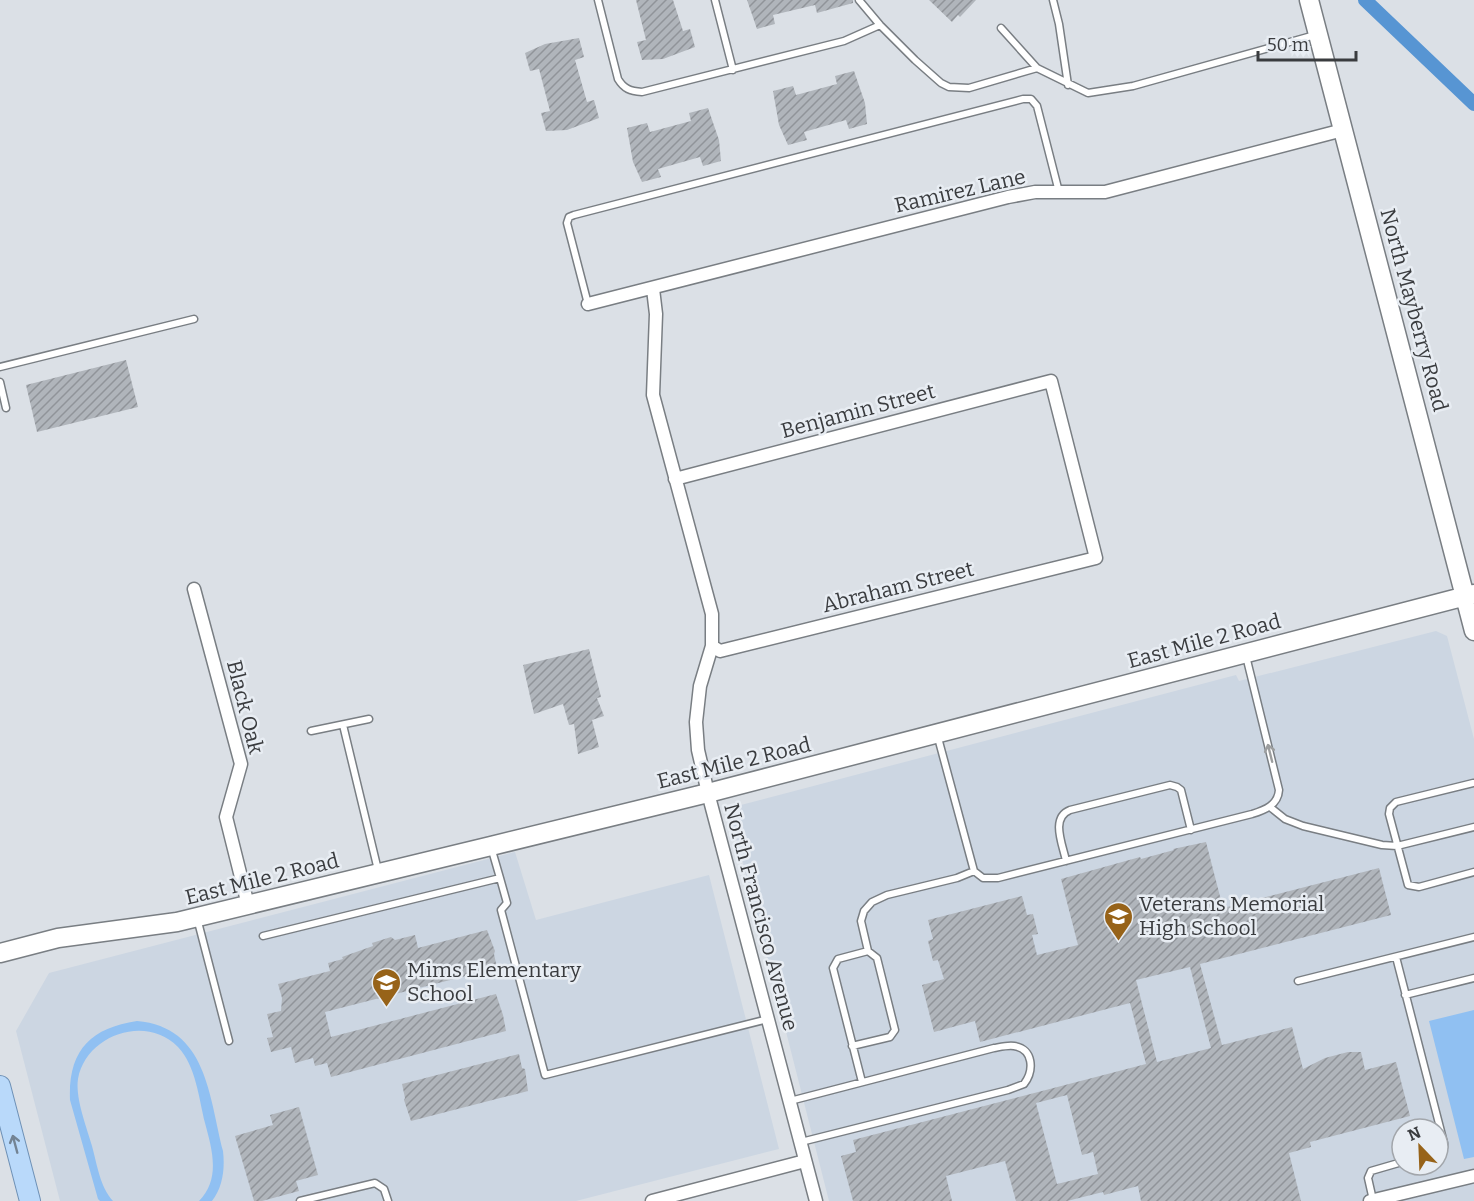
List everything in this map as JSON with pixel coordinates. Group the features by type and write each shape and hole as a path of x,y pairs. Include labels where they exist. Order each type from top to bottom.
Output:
{"main road":[{"name":"North Mayberry Road","path":"1309,0 1470,596 1474,631"},
{"name":"East Mile 2 Road","path":"0,953 58,938 177,922 491,846 708,793 1470,596"},
{"path":"0,1086 30,1201"}],"street":[{"name":"Ramirez Lane","path":"588,304 1008,197 1035,192 1105,192 1343,130"},
{"name":"North Francisco Avenue","path":"653,289 656,314 653,395 712,614 712,646 700,686 696,722 698,750 816,1201"},
{"name":"Benjamin Street","path":"675,479 1051,381 1096,558"},
{"name":"Abraham Street","path":"712,646 720,651 1096,558"},
{"name":"Black Oak","path":"194,589 241,764 226,817 248,905"},
{"path":"652,1201 806,1161"},
{"path":"1372,1201 1474,1176"}],"lane":[{"path":"598,0 618,79 623,87 642,92 844,41 880,25"},
{"path":"715,0 733,70"},
{"path":"859,0 880,25 941,83 949,87 969,88 1037,68"},
{"path":"1053,0 1068,85"},
{"path":"1001,28 1037,68 1088,93 1133,86 1318,34"},
{"path":"588,304 567,223 569,217 573,215 1023,99 1031,99 1037,106 1059,192"},
{"path":"0,367 194,319"},
{"path":"0,382 6,408"},
{"path":"937,734 974,871 983,878 991,879 1191,830 1270,807 1278,796 1279,790 1245,654"},
{"path":"311,731 369,719"},
{"path":"343,725 379,873"},
{"path":"1473,783 1396,802 1392,805 1389,814 1408,885 1419,887 1474,872"},
{"path":"1066,861 1058,824 1062,814 1170,785 1181,790 1191,830"},
{"path":"1270,807 1285,819 1303,826 1382,845 1397,846 1474,827"},
{"path":"491,846 507,903 501,910 545,1075 768,1019"},
{"path":"852,1046 890,1037 895,1030 877,958 868,951 861,921 864,911 872,902 887,895 957,878 974,871"},
{"path":"263,936 500,878"},
{"path":"197,917 229,1041"},
{"path":"1298,981 1474,937"},
{"path":"862,1082 833,965 838,959 868,951"},
{"path":"1396,957 1437,1117"},
{"path":"1405,995 1474,978"},
{"path":"790,1101 1005,1046 1014,1046 1024,1050 1031,1063 1031,1071 1024,1084 1008,1090 801,1142"},
{"path":"1372,1201 1368,1178 1370,1174 1374,1169 1390,1165"},
{"path":"300,1201 375,1182 381,1184 388,1201"}],"shaded area":[{"name":"Veterans Memorial High School","path":"1436,631 1447,636 1474,739 1474,1201 829,1201 731,815 737,806 1236,675 1239,681"},
{"name":"Mims Elementary School","path":"515,852 536,920 709,875 779,1149 576,1201 60,1201 16,1031 49,973"},
{"path":"1474,1010 1474,1157 1464,1159 1429,1021"},
{"path":"137,1021 160,1026 178,1036 191,1050 201,1068 214,1108 224,1157 221,1184 212,1201 199,1201 210,1183 213,1164 199,1093 189,1064 178,1047 165,1037 150,1032 134,1031 119,1034 92,1051 83,1064 78,1079 80,1104 100,1175 113,1201 98,1199 70,1100 73,1068 78,1055 95,1036 106,1029"}],"building":[{"path":"636,0 673,0 683,31 690,29 695,47 663,59 642,60 637,42 646,40"},
{"path":"747,0 853,0 853,3 817,13 815,5 773,15 775,24 757,29"},
{"path":"929,0 976,0 952,22"},
{"path":"579,38 584,57 575,60 587,102 594,100 599,118 567,130 546,131 541,113 550,111 539,69 530,71 525,53 545,44"},
{"path":"854,71 865,103 867,124 849,129 846,120 804,132 807,140 788,145 779,125 773,91 793,86 796,95 837,84 835,76"},
{"path":"708,108 719,140 721,161 703,166 700,157 658,169 661,177 642,182 633,162 627,128 647,123 650,132 691,121 689,113"},
{"path":"126,360 138,407 37,432 26,385"},
{"path":"589,649 601,697 597,698 604,716 592,720 599,747 578,754 574,724 569,725 563,704 534,714 523,665"},
{"path":"1206,842 1223,908 1379,868 1391,915 1200,964 1222,1045 1292,1027 1303,1069 1325,1058 1348,1052 1361,1052 1365,1070 1396,1062 1410,1116 1390,1117 1390,1121 1310,1142 1311,1147 1289,1153 1301,1201 1141,1201 1138,1186 1067,1201 1016,1201 1005,1161 946,1176 952,1201 853,1201 841,1156 856,1152 853,1140 1146,1064 1130,1003 980,1042 975,1021 934,1032 922,985 944,979 938,960 933,961 928,941 933,939 928,920 1022,896 1027,915 1033,914 1038,934 1032,935 1037,955 1078,945 1061,879","holes":["1190,967 1211,1048 1157,1062 1136,980","1067,1095 1082,1155 1093,1152 1098,1174 1057,1184 1036,1103"]},
{"path":"487,930 495,951 497,968 325,1012 331,1037 496,994 506,1031 331,1077 327,1063 315,1066 313,1058 295,1063 291,1047 271,1052 267,1038 273,1037 267,1014 281,1011 282,998 278,984 330,971 328,963 343,959 342,957 373,946 372,943 391,937 395,940 415,935 418,948"},
{"path":"519,1054 522,1068 525,1069 528,1091 411,1121 404,1100 402,1084"},
{"path":"299,1107 318,1175 296,1181 299,1191 254,1201 235,1136 273,1125 270,1115"}],"waterway":[{"path":"1365,0 1474,104"}],"place":[{"name":"Veterans Memorial High School","path":"1118,942"},
{"name":"Mims Elementary School","path":"386,1008"}]}
